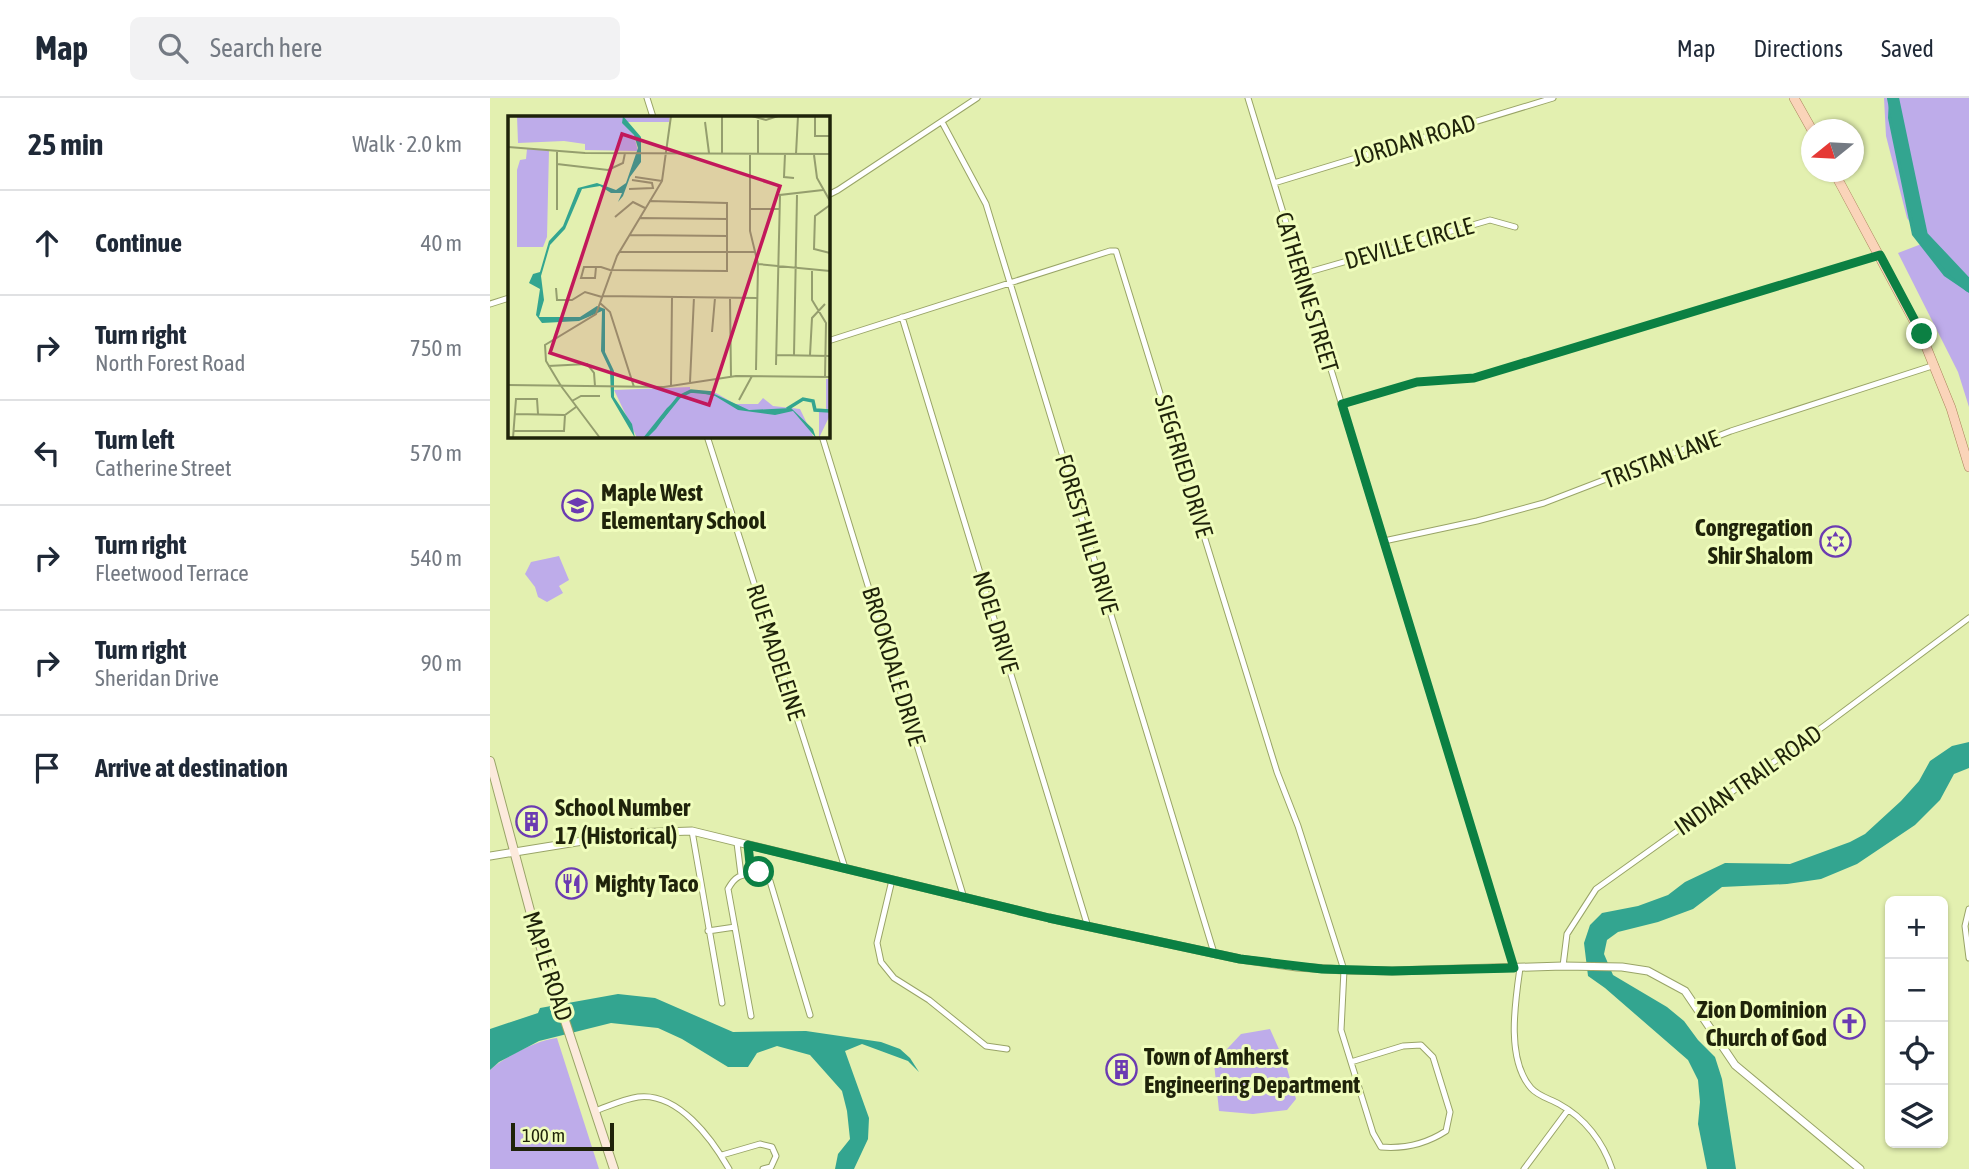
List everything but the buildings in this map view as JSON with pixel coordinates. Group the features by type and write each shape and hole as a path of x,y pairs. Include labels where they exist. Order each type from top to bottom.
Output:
{"main road":[{"path":"1794,98 1805,119"},
{"path":"1840,182 1922,334 1951,408 1969,467"},
{"name":"MAPLE ROAD","path":"490,761 556,996 614,1169"}],"street":[{"path":"647,98 653,116"},
{"path":"830,194 977,98"},
{"name":"CATHERINE STREET","path":"1248,98 1517,968"},
{"name":"JORDAN ROAD","path":"1274,183 1553,98"},
{"name":"FOREST HILL DRIVE","path":"942,122 986,204 1214,953"},
{"name":"DEVILLE CIRCLE","path":"1302,274 1490,219 1515,227"},
{"name":"SIEGFRIED DRIVE","path":"830,340 1116,251 1277,772 1298,825 1344,970"},
{"path":"1342,404 1417,382 1474,378 1880,255"},
{"path":"490,304 508,298"},
{"name":"NOEL DRIVE","path":"902,317 1088,927"},
{"name":"TRISTAN LANE","path":"1384,541 1544,503 1731,432 1935,365"},
{"name":"RUE MADELEINE","path":"708,438 845,868"},
{"name":"BROOKDALE DRIVE","path":"823,438 964,898"},
{"name":"INDIAN TRAIL ROAD","path":"1563,966 1567,934 1596,889 1824,726 1969,618"},
{"path":"490,856 632,833 692,831 1088,927 1297,967 1344,970 1563,966 1622,967 1648,971 1685,991 1735,1065 1860,1169"},
{"path":"692,831 722,1003"},
{"path":"737,843 741,875"},
{"path":"748,845 751,873"},
{"path":"751,1016 728,889 733,879 759,872 770,881 810,1015"},
{"path":"892,880 877,943 881,962 894,978 929,1000 986,1046 1007,1049"},
{"path":"1969,908 1965,926 1969,958"},
{"path":"708,931 734,927"},
{"path":"1517,968 1514,1020 1516,1051 1530,1087 1569,1110 1593,1132 1612,1169"},
{"path":"1344,970 1340,1030 1373,1133 1381,1147 1397,1148 1432,1141 1446,1131 1450,1112 1433,1057 1421,1045 1403,1045 1351,1062"},
{"path":"595,1111 634,1098 654,1098 674,1107 695,1122 712,1141 729,1169"},
{"path":"1524,1169 1569,1110"},
{"path":"722,1155 760,1144 772,1147 776,1156 771,1167 763,1169"}],"shaded area":[{"path":"1884,98 1969,98 1969,407 1958,372 1898,253 1924,243 1907,218 1886,136"},
{"path":"559,556 569,580 559,586 563,593 547,602 538,597 535,587 525,574 531,562"},
{"path":"1270,1029 1286,1065 1296,1099 1287,1110 1253,1114 1219,1111 1214,1063 1241,1034"},
{"path":"557,1038 599,1169 490,1169 490,1070 522,1050"}],"water":[{"path":"1889,98 1899,98 1898,114 1918,230 1952,270 1969,281 1969,293 1944,276 1912,235 1888,118"},
{"path":"1969,742 1969,768 1954,774 1940,800 1915,825 1857,864 1821,879 1787,884 1722,887 1693,909 1658,922 1618,932 1607,940 1604,954 1613,975 1667,1007 1684,1021 1715,1057 1722,1079 1736,1169 1707,1169 1698,1124 1698,1080 1688,1060 1588,976 1584,943 1590,925 1602,913 1638,906 1668,895 1685,882 1725,863 1790,864 1850,842 1865,834 1901,801 1919,781 1930,761 1952,746"},
{"path":"618,994 655,998 733,1032 806,1031 881,1042 900,1049 919,1072 908,1061 862,1044 845,1051 869,1118 868,1139 854,1169 835,1169 838,1154 850,1139 847,1111 842,1091 810,1055 777,1046 757,1053 748,1067 728,1067 658,1028 611,1023 539,1041 499,1062 490,1070 490,1029 538,1013 540,1008"}],"waterway":[{"path":"1893,98 1922,236 1969,286"}],"place":[{"name":"Maple West Elementary School","path":"578,506"},
{"name":"Congregation Shir Shalom","path":"1836,541"},
{"name":"School Number 17 (Historical)","path":"532,821"},
{"name":"Mighty Taco","path":"572,883"},
{"name":"Zion Dominion Church of God","path":"1850,1023"},
{"name":"Town of Amherst Engineering Department","path":"1121,1070"}],"route":[{"path":"759,872 751,873 748,845 1049,918 1240,959 1322,969 1392,971 1514,968 1342,404 1417,382 1474,378 1880,255 1922,334"}]}
